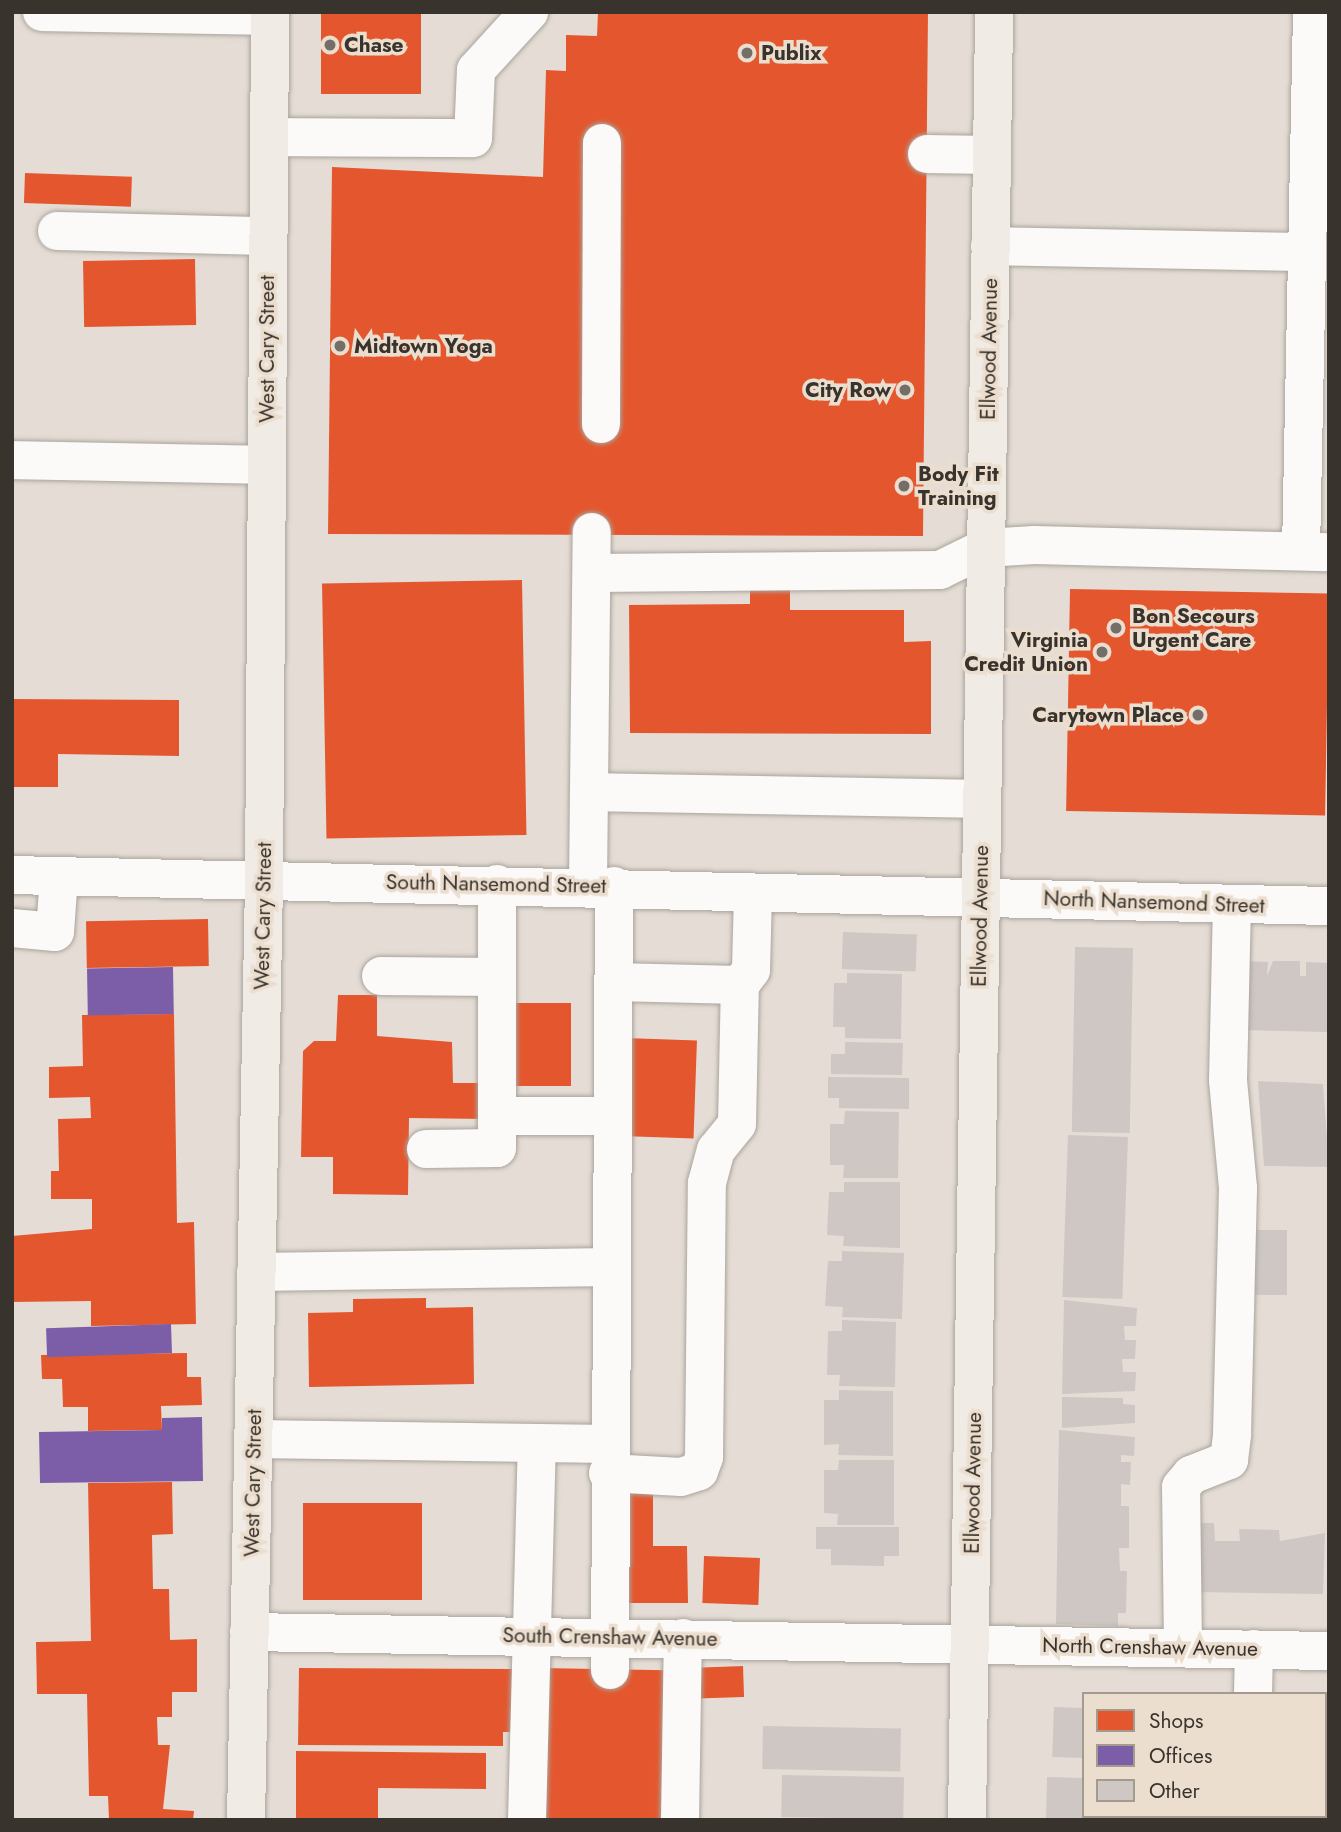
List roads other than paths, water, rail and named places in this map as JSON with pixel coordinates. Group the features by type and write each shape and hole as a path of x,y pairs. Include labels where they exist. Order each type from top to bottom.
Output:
{"main road":[{"name":"Ellwood Avenue","path":"967,1820 993,12"},
{"name":"West Cary Street","path":"246,1820 264,882 270,14"}],"street":[{"path":"42,12 270,14"},
{"path":"269,137 473,138 476,69 529,12"},
{"path":"592,573 940,570 985,548 1315,551 1307,251 1318,27"},
{"path":"601,424 602,143"},
{"path":"927,154 992,155"},
{"path":"57,231 268,236"},
{"path":"990,246 1307,251"},
{"path":"12,460 267,465"},
{"path":"593,532 589,792 613,982 608,1653"},
{"path":"589,792 981,799"},
{"name":"South Nansemond Street","path":"12,875 264,882 601,885 753,893 980,896"},
{"path":"12,928 55,932 59,876"},
{"path":"426,1149 497,1148 497,884"},
{"path":"254,1439 537,1443 681,1477 699,1471 704,1457 707,1183 716,1150 737,1124 740,985 751,970 753,893"},
{"name":"North Nansemond Street","path":"980,896 1232,906 1329,906"},
{"path":"1183,1648 1181,1487 1191,1475 1229,1460 1232,1434 1238,1188 1228,1080 1232,906"},
{"path":"381,976 497,977"},
{"path":"613,982 740,985"},
{"path":"497,1116 612,1116"},
{"path":"256,1272 611,1267"},
{"path":"527,1820 537,1443"},
{"name":"South Crenshaw Avenue","path":"249,1632 531,1636 608,1653 683,1638 971,1644"},
{"path":"680,1820 683,1638"},
{"name":"North Crenshaw Avenue","path":"971,1644 1329,1651"},
{"path":"1254,1649 1254,1692"}],"place":[{"name":"Chase","path":"330,45"},
{"name":"Publix","path":"747,53"},
{"name":"Midtown Yoga","path":"340,346"},
{"name":"City Row","path":"905,390"},
{"name":"Body Fit Training","path":"904,486"},
{"name":"Bon Secours Urgent Care","path":"1116,628"},
{"name":"Virginia Credit Union","path":"1102,652"},
{"name":"Carytown Place","path":"1198,715"}]}
